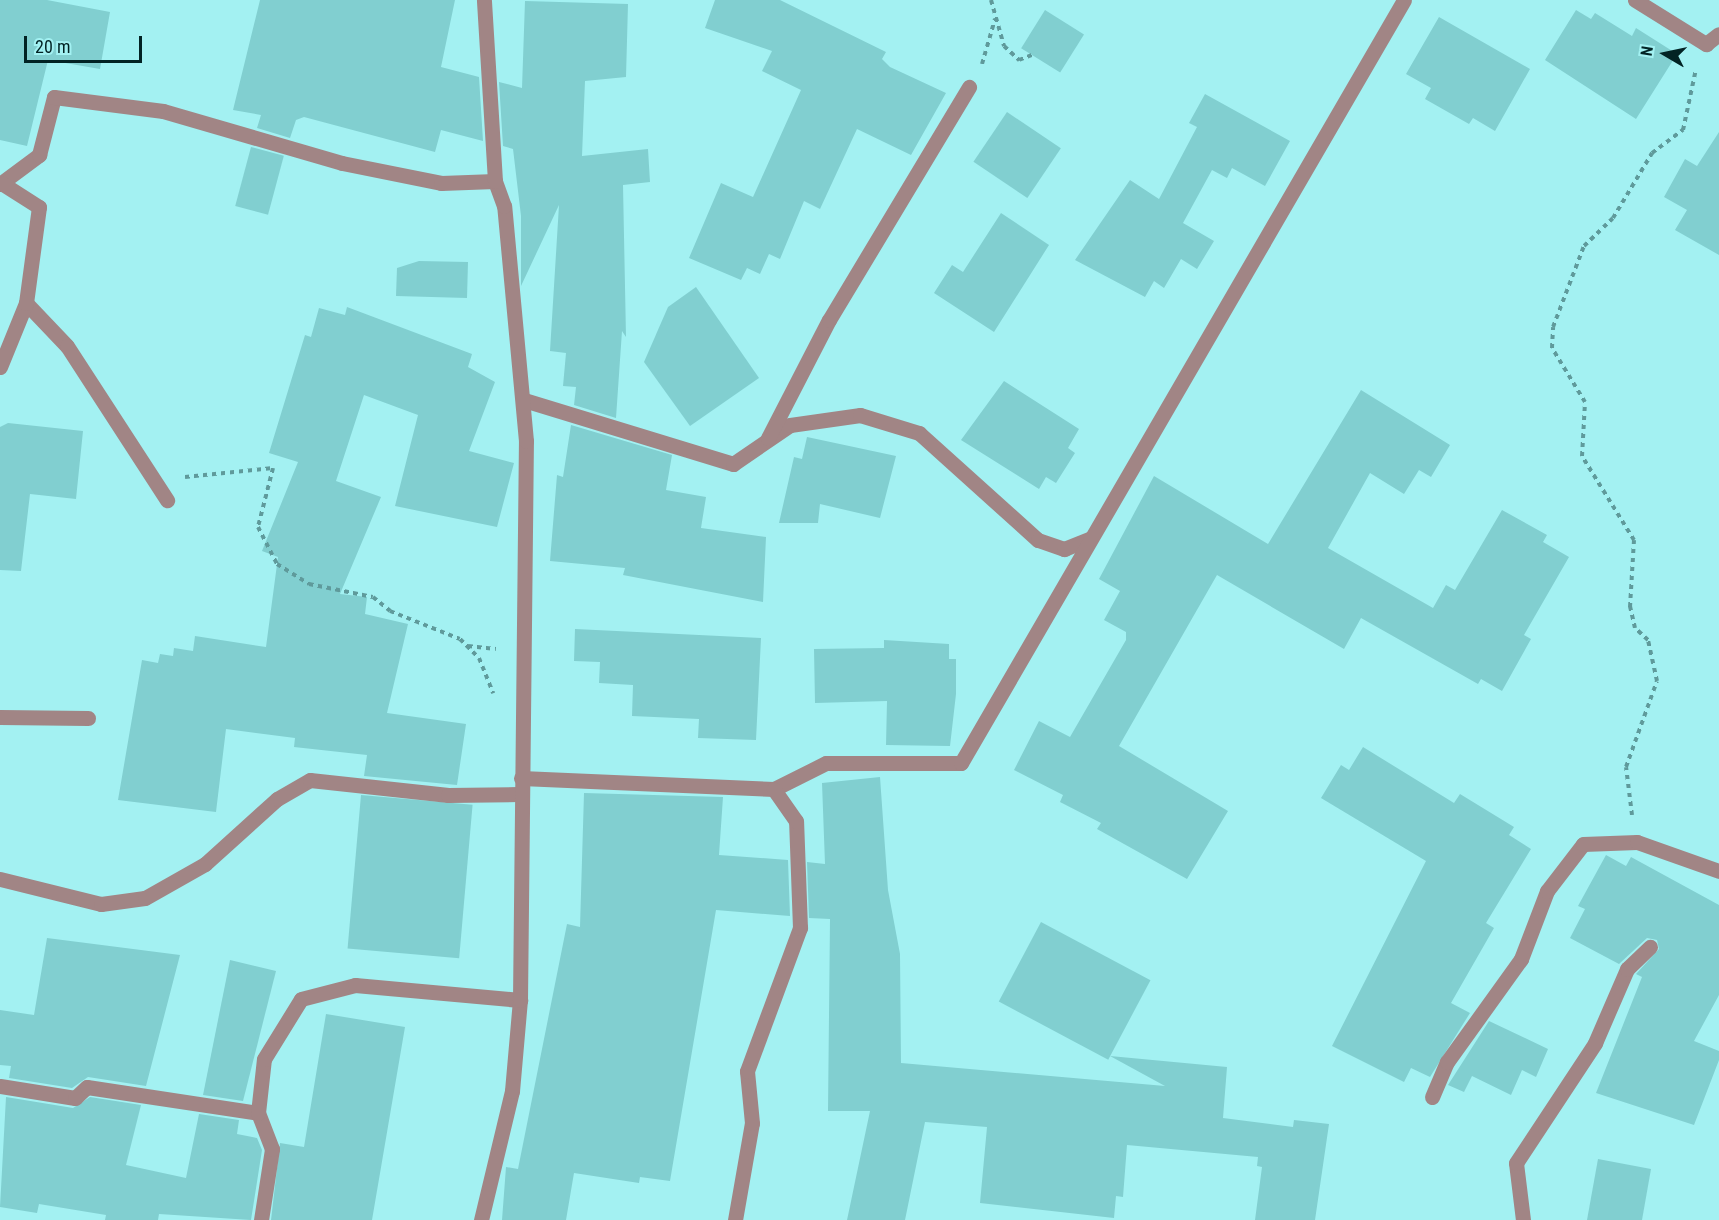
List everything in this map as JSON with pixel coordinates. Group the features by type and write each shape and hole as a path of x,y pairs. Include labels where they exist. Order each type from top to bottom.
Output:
{"street":[{"path":"481,1220 512,1091 520,1000 519,734 525,621 524,400 504,206 495,181 484,0"},
{"path":"0,879 101,904 146,898 205,864 277,799 310,780 448,795 520,786 774,789 826,762 961,763 1404,0"},
{"path":"1635,0 1706,44 1719,34"},
{"path":"766,441 835,310 969,87"},
{"path":"0,367 26,303 39,207 2,184 39,155 54,97 163,111 342,163 441,183 495,181"},
{"path":"26,303 67,346 110,418 154,477 167,500"},
{"path":"524,400 733,464 790,425 860,415 919,433 1038,540 1064,549 1089,539"},
{"path":"0,717 88,718"},
{"path":"735,1220 752,1123 747,1071 800,928 796,821 774,789"},
{"path":"1432,1097 1446,1062 1521,959 1547,891 1583,844 1637,842 1719,871"},
{"path":"1523,1220 1516,1162 1594,1042 1628,969 1650,947"},
{"path":"261,1220 272,1149 258,1113 264,1059 301,999 355,984 520,1000"},
{"path":"0,1086 75,1098 87,1087 258,1113"}],"path":[{"path":"991,0 1004,46 1019,60 1032,55"},
{"path":"969,87 986,57 995,19"},
{"path":"1637,842 1626,767 1657,681 1648,640 1635,628 1630,607 1634,540 1582,456 1585,402 1552,348 1553,327 1584,246 1613,218 1652,153 1683,130 1689,88 1706,44"},
{"path":"154,477 217,478 273,468 258,527 278,564 309,584 373,597 390,611 460,639 479,658 506,720 519,734"}],"building":[{"path":"0,0 47,0 110,12 100,69 48,60 27,146 0,140"},
{"path":"260,0 455,0 441,67 479,77 483,141 441,130 435,152 304,117 296,120 290,138 257,128 261,115 233,110"},
{"path":"715,0 780,0 886,52 882,59 890,67 946,93 911,155 857,129 820,209 804,201 780,259 769,254 760,274 747,268 741,280 689,258 721,183 753,197 801,90 762,71 772,51 705,28"},
{"path":"525,1 628,4 626,77 585,81 582,156 648,149 650,182 623,185 626,337 622,331 616,418 574,405 576,387 563,386 566,353 550,351 559,205 521,286 521,216 513,149 503,146 499,82 522,88"},
{"path":"1045,10 1084,34 1060,73 1021,48"},
{"path":"1576,10 1591,19 1595,13 1632,36 1636,28 1677,54 1636,119 1545,60"},
{"path":"1439,17 1530,69 1495,131 1473,118 1469,124 1425,99 1431,88 1406,74"},
{"path":"1205,94 1290,141 1265,186 1232,168 1227,178 1212,170 1183,223 1214,241 1197,269 1181,259 1164,288 1154,281 1145,297 1075,260 1130,180 1159,199 1197,127 1189,123"},
{"path":"1007,112 1061,148 1027,198 973,162"},
{"path":"1719,132 1719,255 1675,230 1687,210 1664,197 1685,159 1697,166"},
{"path":"251,147 284,156 268,215 235,206"},
{"path":"1001,213 1049,245 994,332 934,293 952,265 963,272"},
{"path":"419,261 468,262 467,298 396,296 397,268"},
{"path":"696,287 759,378 690,426 644,362 668,307"},
{"path":"347,307 472,354 468,367 495,382 469,451 514,463 497,527 395,506 418,415 364,395 336,481 381,497 340,594 367,597 365,614 408,624 387,713 466,724 457,785 364,776 367,755 294,747 295,738 226,729 216,812 118,800 142,660 158,663 160,654 173,656 174,648 193,651 195,636 266,647 278,557 262,551 298,462 269,453 305,335 311,337 319,308 345,315"},
{"path":"1004,381 1079,429 1068,448 1075,453 1056,483 1046,477 1039,489 961,440"},
{"path":"1361,390 1450,445 1431,477 1419,470 1404,494 1370,473 1328,548 1433,608 1446,585 1455,590 1502,510 1547,535 1543,542 1569,557 1524,635 1531,639 1502,691 1481,679 1478,684 1361,618 1344,649 1217,575 1119,746 1228,811 1187,879 1097,829 1101,823 1060,802 1063,795 1014,770 1039,721 1070,737 1126,640 1126,632 1104,620 1120,591 1099,579 1154,476 1268,544"},
{"path":"8,423 83,431 76,499 30,494 21,571 0,570 0,427"},
{"path":"571,425 672,455 666,490 706,497 701,528 766,537 763,602 623,575 625,568 550,561 557,475 563,477"},
{"path":"807,437 896,456 880,518 820,504 818,523 779,523 794,457 802,459"},
{"path":"575,629 761,638 756,740 698,738 699,719 632,716 633,685 599,683 600,662 574,661"},
{"path":"884,640 949,644 949,659 956,659 956,694 950,746 886,745 887,701 815,703 814,649 884,648"},
{"path":"1363,747 1454,803 1460,794 1514,827 1509,835 1531,849 1486,923 1494,928 1451,1003 1470,1013 1430,1077 1411,1068 1404,1082 1332,1046 1426,861 1321,798 1341,765 1349,770"},
{"path":"880,777 888,890 900,954 901,1063 1165,1086 1110,1056 1227,1067 1223,1118 1293,1127 1294,1120 1329,1124 1315,1220 1255,1220 1262,1167 1257,1166 1258,1157 1127,1145 1123,1197 1116,1196 1114,1218 980,1203 987,1127 925,1122 905,1220 847,1220 870,1111 828,1111 830,919 809,918 807,862 825,864 822,783"},
{"path":"584,793 723,797 719,855 788,860 790,916 716,910 670,1181 640,1177 639,1183 574,1173 566,1220 502,1220 506,1167 518,1169 567,924 580,927"},
{"path":"361,795 473,805 459,958 348,948"},
{"path":"1606,855 1626,866 1631,857 1719,905 1719,995 1694,1041 1719,1051 1719,1060 1694,1125 1596,1093 1642,977 1636,974 1659,949 1657,940 1647,938 1619,964 1570,938 1585,909 1578,906"},
{"path":"1041,922 1150,980 1108,1060 999,1001"},
{"path":"47,938 180,955 146,1086 88,1077 72,1088 9,1078 11,1066 0,1065 0,1010 34,1015"},
{"path":"230,960 276,971 243,1101 203,1095"},
{"path":"326,1014 405,1027 372,1220 271,1220 280,1143 304,1147"},
{"path":"1489,1021 1548,1049 1536,1077 1522,1070 1511,1095 1472,1076 1464,1092 1448,1085"},
{"path":"6,1097 73,1108 90,1097 141,1105 126,1165 186,1178 199,1114 239,1120 237,1134 257,1138 262,1150 251,1220 159,1214 158,1220 105,1220 106,1215 39,1204 37,1213 0,1207"},
{"path":"1598,1159 1651,1169 1642,1220 1587,1220"}]}
